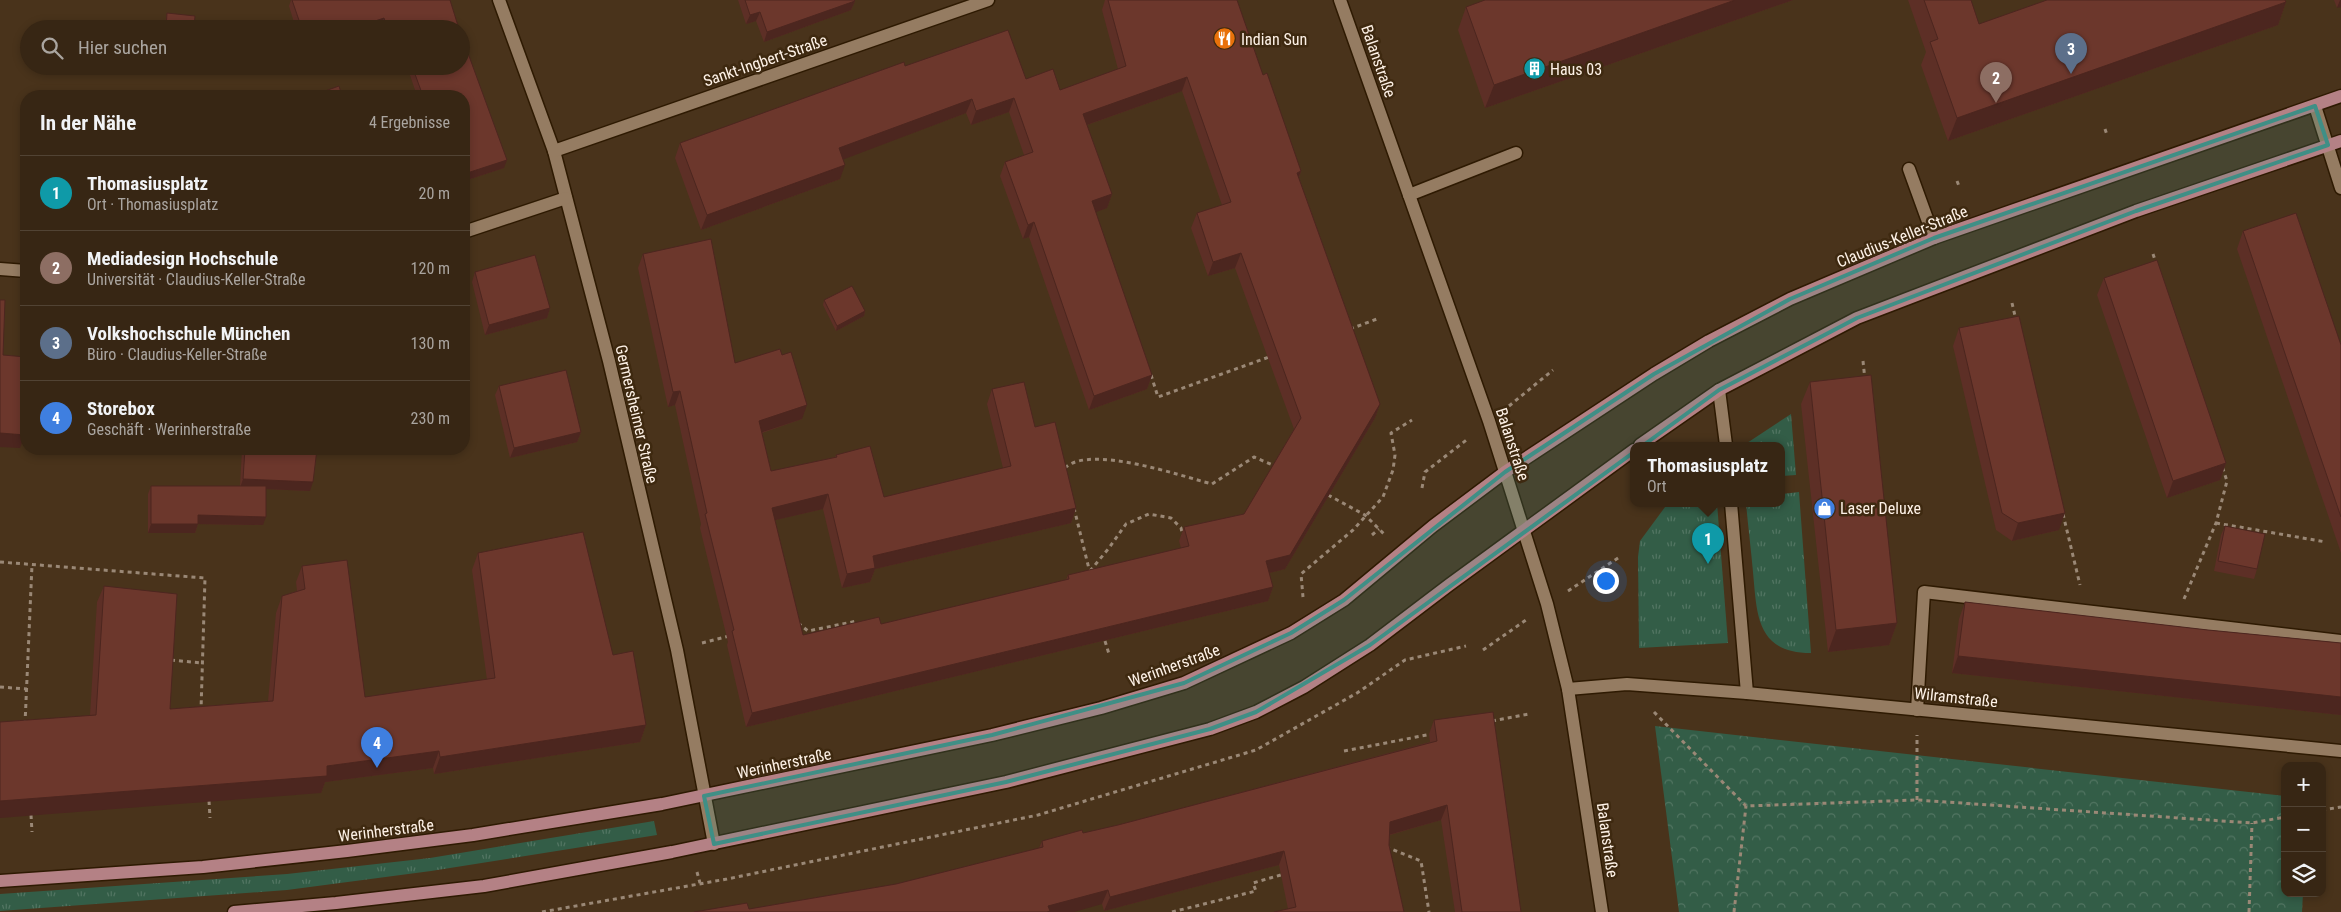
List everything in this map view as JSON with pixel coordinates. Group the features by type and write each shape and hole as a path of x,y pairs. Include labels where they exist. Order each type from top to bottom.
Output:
{"main road":[{"name":"Claudius-Keller-Straße","path":"1506,472 1654,374 1709,341 1790,299 1934,238 2341,96"},
{"path":"1644,442 1720,390 1857,318 2136,210 2341,141"},
{"path":"234,912 336,903 484,886 714,844 1006,782 1210,729 1256,712 1304,687 1370,646 1630,453"},
{"name":"Werinherstraße","path":"0,881 203,867 473,835 704,796 992,735 1101,708 1184,682 1291,633 1344,600 1433,526 1506,472"}],"street":[{"name":"Germersheimer Straße","path":"499,0 554,151 609,361 677,650 714,844"},
{"name":"Sankt-Ingbert-Straße","path":"554,151 988,0"},
{"name":"Balanstraße","path":"1340,0 1506,472 1547,604 1568,689 1602,912"},
{"path":"2314,106 2341,188"},
{"path":"1409,195 1516,154"},
{"path":"1909,169 1934,238"},
{"path":"470,230 566,198"},
{"path":"0,270 20,271"},
{"path":"1720,390 1726,442"},
{"path":"1731,507 1748,692"},
{"path":"1917,710 1924,592 2341,641"},
{"name":"Wilramstraße","path":"1568,689 1627,684 1748,692 2341,752"}],"path":[{"path":"2105,129 2107,135"},
{"path":"1957,180 1959,186"},
{"path":"2153,254 2156,264"},
{"path":"2012,303 2017,322"},
{"path":"1344,331 1377,319"},
{"path":"1150,373 1158,396 1269,357"},
{"path":"1863,361 1866,384"},
{"path":"1301,574 1353,530 1383,497 1393,470 1395,455 1391,433 1412,420"},
{"path":"1067,477 1064,467 1079,460 1099,460 1137,465 1212,484 1254,456 1275,466"},
{"path":"2175,620 2216,523 2227,481 2221,462"},
{"path":"1422,488 1425,472"},
{"path":"1328,495 1365,515 1384,535"},
{"path":"2061,504 2086,610"},
{"path":"1074,505 1090,577"},
{"path":"1089,572 1110,548 1126,524 1149,514 1171,518 1181,528 1184,540"},
{"path":"2216,523 2326,542"},
{"path":"1372,535 1379,529"},
{"path":"0,562 205,578 201,714"},
{"path":"25,727 32,565"},
{"path":"1301,574 1307,575"},
{"path":"1301,574 1302,598"},
{"path":"795,620 808,631 857,621"},
{"path":"677,650 731,636"},
{"path":"1106,641 1109,654"},
{"path":"168,660 202,662"},
{"path":"1627,684 1746,806 1916,800 2252,823 2281,818"},
{"path":"0,687 27,689"},
{"path":"1916,800 1917,710"},
{"path":"1490,722 1529,714"},
{"path":"1344,751 1441,732"},
{"path":"209,801 210,818"},
{"path":"1734,912 1746,806"},
{"path":"2326,809 2341,807"},
{"path":"31,815 32,832"},
{"path":"2249,912 2252,823"},
{"path":"1379,849 1388,846 1421,861 1429,912"},
{"path":"1172,912 1256,891 1253,883 1287,874"}],"highlighted area":[{"path":"2315,106 2328,145 2136,211 1857,318 1719,390 1370,645 1256,712 1210,729 1006,782 714,844 704,796 992,735 1184,683 1291,633 1344,600 1505,472 1654,374 1790,299 1934,238"}],"green space":[{"path":"1791,414 1796,475 1785,476 1785,442 1749,442"},
{"path":"1799,492 1811,653 1793,651 1779,646 1770,638 1763,628 1756,602 1746,507 1785,507 1785,494"},
{"path":"1665,507 1717,507 1728,643 1639,648 1638,557 1640,541"},
{"path":"1655,726 2281,796 2281,897 2303,897 2302,912 1679,912"},
{"path":"654,821 657,835 431,871 287,890 0,911 0,894 287,874 430,858"}],"building":[{"path":"292,0 450,0 456,20 385,20 384,18 378,20 299,20"},
{"path":"745,0 855,1 767,32 760,12 750,15"},
{"path":"1108,0 1237,0 1263,75 1267,73 1301,171 1297,173 1380,404 1290,555 1266,561 1273,587 752,713 732,631 734,630 705,514 707,513 680,391 673,392 643,254 711,239 735,363 780,349 782,355 791,352 807,405 759,421 771,471 837,457 836,455 870,446 884,497 1011,466 992,389 1024,382 1035,427 1055,422 1076,508 873,556 875,568 847,574 828,494 772,508 803,635 879,617 881,624 1069,579 1068,575 1189,546 1184,527 1244,514 1301,418 1241,253 1213,262 1197,213 1231,202 1187,77 1083,114 1112,194 1092,201 1152,375 1094,396 1034,222 1028,225 1005,162 1033,152 1014,98 976,111 972,99 839,148 845,165 707,215 680,143 904,62 905,66 1008,30 1026,79 1053,69 1060,90 1126,66"},
{"name":"Haus 03","path":"1485,0 1735,0 1494,85 1466,7"},
{"path":"1924,0 1971,0 1979,24 2047,0 2285,0 2286,2 1957,118 1930,42 1938,39"},
{"path":"167,13 195,16 195,20 167,20"},
{"path":"470,59 507,160 470,172 470,90 421,90 415,75 470,75"},
{"path":"339,86 340,90 328,90"},
{"path":"2296,213 2341,345 2341,517 2243,231"},
{"path":"535,255 550,308 489,325 475,272"},
{"path":"2157,260 2226,463 2173,481 2104,278"},
{"path":"852,286 865,311 837,326 824,300"},
{"path":"0,300 5,300 3,355 20,356 20,435 0,433"},
{"path":"2019,316 2065,513 2018,523 2002,513 1959,328"},
{"path":"566,370 581,432 514,448 499,386"},
{"path":"1871,375 1897,623 1836,630 1810,382"},
{"path":"245,455 316,455 313,482 243,479"},
{"path":"151,486 266,486 266,517 198,515 198,524 151,524"},
{"path":"2225,526 2265,534 2257,569 2218,561"},
{"path":"583,532 613,655 633,651 646,725 440,757 439,751 327,766 327,776 0,801 0,722 96,715 104,586 177,594 170,709 273,701 282,596 305,589 302,566 347,560 365,697 495,678 478,553"},
{"path":"1965,602 2341,643 2341,697 1958,656"},
{"path":"1493,712 1521,912 1462,912 1447,805 1390,822 1389,845 1404,912 1274,912 1296,907 1284,851 1110,897 1108,890 1048,906 1050,911 1047,912 694,912 747,903 749,909 896,884 1043,847 1042,841 1082,830 1083,833 1118,825 1437,741 1434,720"}],"place":[{"name":"Indian Sun","path":"1225,39"},
{"name":"Haus 03","path":"1534,69"},
{"name":"Volkshochschule München","path":"2071,74"},
{"name":"Mediadesign Hochschule","path":"1996,103"},
{"name":"Laser Deluxe","path":"1824,508"},
{"name":"Thomasiusplatz","path":"1708,564"},
{"name":"Storebox","path":"377,768"}]}
